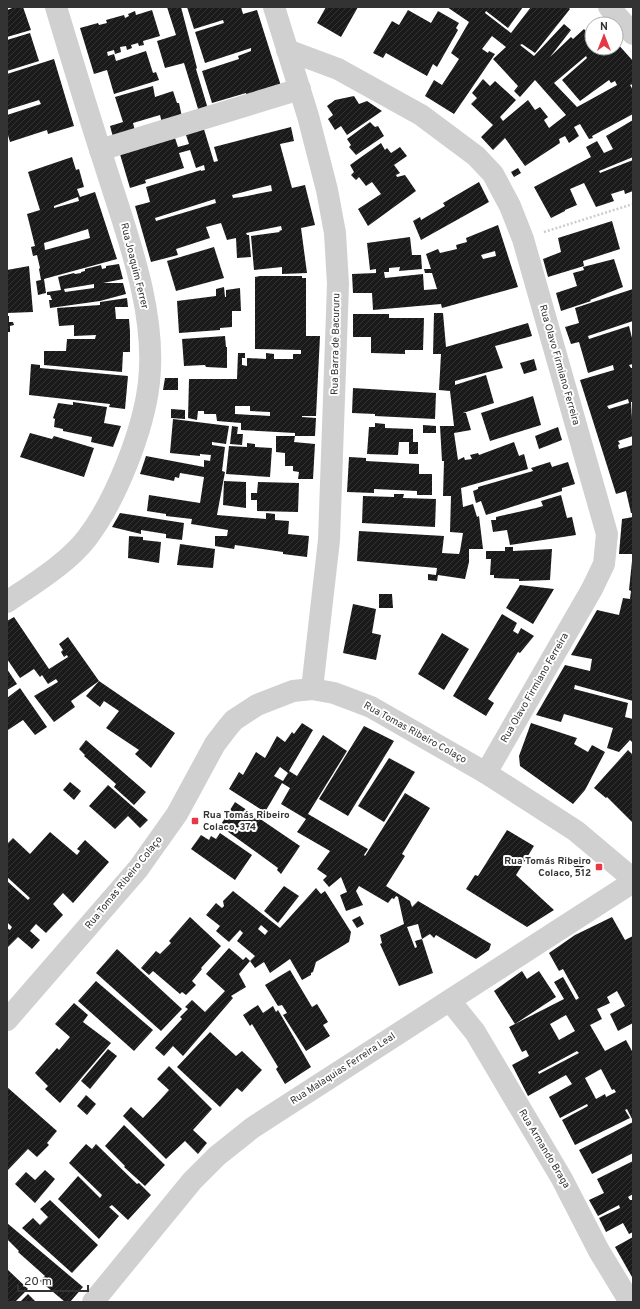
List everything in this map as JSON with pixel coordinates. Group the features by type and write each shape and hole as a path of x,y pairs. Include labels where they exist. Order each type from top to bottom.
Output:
{"street":[{"name":"Rua Joaquim Ferrer","path":"7,602 53,570 86,538 108,503 127,461 143,417 149,381 148,333 141,290 121,214 56,7"},
{"name":"Rua Barra de Bacururu","path":"274,7 300,89 329,197 335,233 338,284 329,540 312,689"},
{"path":"609,7 633,34"},
{"name":"Rua Olavo Firmiano Ferreira","path":"287,50 338,69 421,116 465,147 493,174 510,206 523,239 607,534 604,564 592,589 486,773"},
{"path":"100,150 300,89"},
{"name":"Rua Tomas Ribeiro Colaço","path":"7,1020 138,868 178,814 215,744 234,720 257,705 293,691 312,689 334,692 370,707 486,773 576,831 633,880"},
{"name":"Rua Malaquias Ferreira Leal","path":"92,1302 192,1181 217,1156 252,1128 450,1001 633,880"},
{"name":"Rua Armando Braga","path":"450,1001 475,1032 562,1179 599,1251 630,1302"}],"path":[{"path":"523,239 633,204"}],"building":[{"path":"15,7 23,7 31,30 7,37 7,10"},
{"path":"167,7 181,7 197,68 196,69 208,109 199,112 184,63 165,68 157,41 176,35"},
{"path":"187,7 241,7 243,14 257,10 281,86 247,96 246,93 212,103 202,71 239,59 238,56 251,51 251,48 205,63 195,32 224,23 223,20 194,29"},
{"path":"326,7 358,7 341,37 317,23"},
{"path":"447,7 523,7 508,28 486,11 485,13 511,33 531,7 568,7 570,9 535,53 522,44 520,45 534,56 564,24 571,30 550,57 571,37 573,39 584,29 584,56 586,56 624,56 624,51 633,61 633,84 630,85 633,90 633,114 589,139 580,124 574,127 579,136 569,143 565,136 559,139 560,143 525,166 505,138 493,150 481,137 493,125 471,104 477,98 472,93 483,79 490,86 495,81 516,100 500,117 503,121 528,100 535,110 540,107 548,117 544,120 549,128 566,115 535,80 520,97 514,91 518,86 493,59 506,47 492,36 482,49 488,53 489,51 495,54 454,114 425,96 434,80 442,85 459,59 451,53 469,22","holes":["586,56 587,58 562,80 580,101 609,80 611,83 615,81 617,85 577,107 554,83"]},
{"path":"152,10 160,36 143,41 144,45 139,46 138,43 131,45 132,48 127,50 126,46 120,47 121,52 115,54 114,50 107,52 108,56 114,54 116,61 146,51 153,73 156,72 159,80 114,94 107,70 94,74 80,28 98,23 99,25 107,23 106,20 124,15 125,18 129,16 128,14 135,11 136,15"},
{"path":"408,10 431,23 438,11 459,23 456,28 458,30 437,67 433,64 427,76 386,53 383,58 373,53 392,21 399,25"},
{"path":"30,33 39,61 7,71 7,40"},
{"path":"54,59 74,126 48,134 47,130 10,142 7,132 7,115 41,104 39,100 7,110 7,74"},
{"path":"153,86 155,97 173,91 177,103 179,103 182,117 162,123 160,115 133,123 135,131 113,137 110,126 123,122 115,97"},
{"path":"354,96 359,104 367,101 382,111 347,135 341,126 335,130 328,119 333,115 327,106 335,100"},
{"path":"633,120 633,157 599,171 600,173 633,160 633,191 625,194 624,190 611,194 614,201 596,207 584,183 570,189 577,205 551,218 534,187 591,157 586,147 597,141 604,153 613,149 606,136"},
{"path":"370,122 375,127 378,126 384,136 356,155 349,147 351,145 347,139"},
{"path":"203,126 214,162 218,161 214,147 291,127 294,141 280,144 292,188 305,185 315,225 301,228 307,273 282,274 282,267 254,270 251,236 280,232 279,231 282,230 281,226 246,233 249,235 251,257 237,258 236,238 227,240 221,223 206,227 210,238 176,249 178,255 151,262 135,206 150,202 146,187 205,170 204,165 196,168 190,150 179,153 184,168 145,180 146,183 130,188 119,151 175,138 178,147 189,144 185,132","holes":["271,185 272,191 233,198 232,195","215,199 216,203 156,221 155,218"]},
{"path":"381,143 385,150 387,148 391,153 400,147 407,156 394,165 400,173 396,175 397,177 405,175 416,191 368,226 358,209 381,194 372,182 366,186 359,177 356,180 351,175 354,172 350,165"},
{"path":"72,157 76,170 79,169 84,187 77,189 80,197 95,192 117,259 44,279 46,293 38,295 36,281 41,280 40,268 37,255 33,256 31,247 35,246 27,214 40,210 28,172","holes":["78,197 79,201 54,208 54,206","88,229 90,238 45,250 44,243"]},
{"path":"518,168 521,173 514,177 511,172"},
{"path":"479,182 489,202 421,240 413,221 420,217 421,220 445,206 443,203"},
{"path":"612,221 620,249 583,261 584,266 548,277 543,259 561,252 558,238"},
{"path":"498,225 518,287 442,308 441,304 373,310 372,293 353,293 352,274 376,273 376,269 370,270 367,243 410,237 412,255 421,255 422,269 399,271 400,267 389,268 389,272 384,272 385,278 423,274 424,290 437,289 432,273 425,273 424,269 431,269 426,254 438,249 440,253 457,249 456,245 467,242 466,238","holes":["495,251 496,256 483,259 481,255"]},
{"path":"214,247 224,278 176,291 167,261"},
{"path":"614,259 623,287 590,300 591,301 561,311 556,293 577,286 573,273 584,270 583,267"},
{"path":"119,264 123,279 103,283 123,283 126,294 100,301 50,308 49,300 52,300 50,295 47,295 47,292 61,290 58,277 81,273 85,271 85,269 101,265 102,269 106,268 106,266","holes":["94,284 94,288 65,292 64,289"]},
{"path":"29,266 33,312 7,313 7,270"},
{"path":"302,276 302,278 306,278 306,336 320,336 316,416 302,417 316,418 315,436 295,436 295,433 241,430 241,423 217,421 216,414 204,414 204,411 198,411 197,420 188,418 189,379 237,379 238,353 245,353 245,358 242,358 242,365 247,366 247,358 266,359 266,353 274,354 274,359 293,359 293,354 301,354 301,350 255,349 255,277","holes":["235,406 250,406 250,411 270,412 270,416 235,414"]},
{"path":"224,287 225,297 226,290 240,288 241,311 232,311 232,327 220,328 220,330 179,333 177,301 216,296 216,289"},
{"path":"633,289 633,321 588,336 589,339 629,326 633,342 633,364 629,365 633,368 633,402 631,402 633,436 618,441 620,444 618,445 619,449 633,445 633,513 631,513 626,491 616,494 580,380 614,370 613,365 588,373 579,342 571,344 565,327 579,323 575,308","holes":["628,399 629,403 609,409 607,406"]},
{"path":"127,298 128,307 115,307 116,319 129,319 130,352 123,352 122,372 44,365 44,351 66,351 67,339 95,339 96,335 74,336 74,325 59,326 57,308 100,305 100,302"},
{"path":"434,313 443,313 446,347 528,323 532,336 495,346 503,368 455,381 455,385 486,375 494,403 463,413 466,413 471,430 454,433 458,460 464,457 465,460 472,459 470,455 478,453 479,455 514,442 519,456 524,454 528,469 461,488 463,507 473,504 477,517 479,516 483,549 469,549 469,562 465,579 438,575 437,581 428,580 428,574 436,575 437,568 357,561 359,531 444,536 442,553 459,554 460,551 463,533 450,532 451,496 443,496 444,461 442,461 440,426 454,426 450,391 439,390 441,354 433,354"},
{"path":"353,314 389,314 389,318 424,318 423,350 405,350 405,354 371,353 371,337 353,337"},
{"path":"7,316 9,316 9,322 13,322 14,325 10,326 10,332 7,332"},
{"path":"225,336 227,347 227,368 206,367 205,365 184,366 182,339"},
{"path":"534,359 537,370 524,374 520,363"},
{"path":"31,364 40,365 40,368 128,376 125,409 109,407 110,404 29,395"},
{"path":"165,378 178,378 178,390 163,390"},
{"path":"353,388 436,393 435,419 375,416 375,414 352,413"},
{"path":"533,396 541,425 490,441 481,413"},
{"path":"73,402 107,407 104,423 121,426 113,447 91,442 92,437 63,431 63,429 54,427 55,419 53,418 58,403 73,405"},
{"path":"171,409 185,410 185,419 171,418"},
{"path":"173,419 229,426 226,444 212,442 212,445 225,447 222,471 225,472 217,515 266,519 266,513 275,514 275,520 289,521 288,534 309,536 307,557 235,545 234,549 215,546 215,536 227,536 228,530 191,524 192,519 166,516 166,514 147,511 149,495 200,503 204,477 180,473 179,478 175,477 174,481 140,474 146,456 204,467 204,460 210,461 211,455 200,454 200,456 170,453"},
{"path":"375,423 385,424 385,428 413,429 413,442 418,442 418,454 409,454 409,442 399,442 398,455 367,454 369,427 375,427"},
{"path":"423,425 436,426 436,433 423,433"},
{"path":"232,426 238,427 237,434 243,434 242,445 230,444"},
{"path":"558,427 562,440 539,449 535,436"},
{"path":"30,433 52,439 54,436 94,448 84,477 20,457"},
{"path":"276,436 295,436 294,442 315,444 313,479 298,479 299,472 293,471 293,466 285,466 285,453 276,452"},
{"path":"247,443 255,444 255,447 272,448 270,477 226,474 229,446 247,447"},
{"path":"349,457 366,458 366,461 419,464 419,474 432,474 432,495 417,495 417,491 374,489 374,493 347,492"},
{"path":"550,462 552,467 568,462 575,484 562,488 562,491 486,515 481,501 476,503 473,491 478,489 478,487 533,471 531,468"},
{"path":"224,481 246,482 246,508 223,505"},
{"path":"258,482 299,483 298,512 257,511 257,500 251,500 251,493 257,493"},
{"path":"394,494 404,494 403,498 436,499 435,527 362,523 363,496 394,497"},
{"path":"561,495 567,518 572,517 576,535 510,545 507,530 493,532 491,520 496,520 496,517 543,506 541,501"},
{"path":"120,513 184,523 182,540 166,538 166,534 141,530 141,534 112,527"},
{"path":"633,517 633,554 619,554 622,519"},
{"path":"129,536 143,537 143,540 161,542 159,563 128,558"},
{"path":"180,544 215,549 213,568 177,565"},
{"path":"505,547 513,547 513,551 552,549 550,580 519,581 519,579 494,578 494,575 490,575 491,559 486,559 486,551 505,551"},
{"path":"632,561 633,701 575,685 574,689 628,703 625,717 633,719 633,743 630,740 619,752 607,748 613,728 564,714 561,722 536,715 565,665 590,671 592,659 571,655 597,610 619,615 623,598 630,599 631,591 629,590"},
{"path":"520,585 554,589 533,624 506,608"},
{"path":"379,594 392,594 393,608 379,608"},
{"path":"353,604 376,609 372,633 381,635 376,660 343,653"},
{"path":"502,614 517,623 513,631 518,634 521,628 534,636 520,653 518,652 488,699 494,703 486,716 453,696"},
{"path":"14,617 49,669 68,657 67,655 64,657 61,652 63,650 59,644 68,637 99,681 71,701 75,707 54,722 34,696 58,682 56,679 48,684 42,675 40,677 34,669 20,678 7,659 7,621"},
{"path":"442,633 469,649 444,690 418,674"},
{"path":"7,669 17,684 7,690"},
{"path":"99,681 175,733 151,768 135,754 139,750 106,728 119,711 104,701 100,707 86,696"},
{"path":"20,688 47,727 35,735 23,720 8,730 7,728 7,698"},
{"path":"302,723 313,730 289,771 297,776 323,735 347,751 308,814 368,849 364,855 365,856 405,793 430,808 402,854 405,856 386,886 410,901 412,907 418,901 491,944 489,950 476,959 436,935 434,938 430,934 422,939 433,973 399,986 380,944 382,943 380,935 404,924 398,897 396,896 394,899 392,898 388,903 359,886 356,891 363,905 346,911 340,895 347,892 341,877 329,887 323,880 327,876 317,869 330,851 297,832 306,819 281,804 290,788 282,783 265,812 229,789 239,772 243,775 256,752 265,758 277,736 285,742 292,732 294,734","holes":["280,767 288,773 283,781 274,776","418,924 422,939 415,941 417,947 415,948 407,927"]},
{"path":"531,723 577,738 574,744 588,752 592,745 605,752 585,790 573,804 520,766 519,756"},
{"path":"364,726 394,741 348,816 319,799"},
{"path":"86,740 146,792 134,805 114,787 116,784 84,756 85,755 79,749"},
{"path":"628,750 633,755 633,823 607,797 606,798 594,788"},
{"path":"389,758 415,772 384,822 358,806"},
{"path":"70,782 81,791 74,800 63,790"},
{"path":"108,785 148,820 140,828 128,816 115,829 89,806"},
{"path":"235,802 300,846 281,874 277,870 278,868 220,826"},
{"path":"507,830 534,846 516,875 554,910 527,927 466,889 475,875 478,876"},
{"path":"50,832 77,855 80,851 77,849 85,840 109,862 73,903 63,893 53,904 63,915 46,933 36,924 30,931 40,940 32,949 18,937 7,948 7,928 10,930 12,927 7,922 7,881 28,900 30,898 7,877 7,844 13,838 30,854"},
{"path":"220,833 252,855 235,880 191,849 201,835 209,840 211,836 216,839"},
{"path":"576,858 586,869 581,874 571,863"},
{"path":"284,886 299,896 278,923 264,911"},
{"path":"316,888 321,894 325,891 351,932 349,942 316,962 311,975 302,980 290,959 270,973 264,962 255,968 250,961 255,956 237,941 243,933 240,930 229,942 216,931 220,926 206,915 216,903 222,908 224,906 223,901 233,891 280,928","holes":["261,925 268,931 265,935 258,929"]},
{"path":"360,916 364,924 357,928 352,920"},
{"path":"190,917 221,946 201,968 202,969 192,981 196,985 186,995 182,992 180,994 153,971 149,975 141,968 156,951 160,954 171,943 169,941"},
{"path":"612,917 625,940 633,936 633,1023 618,1031 610,1014 625,1006 617,991 607,997 610,1003 597,1009 602,1019 590,1025 605,1051 626,1040 633,1053 633,1118 632,1119 627,1109 625,1110 630,1118 575,1145 562,1120 588,1106 587,1104 560,1118 549,1097 572,1084 566,1075 528,1096 512,1065 529,1056 526,1050 522,1052 509,1027 564,999 554,982 563,977 576,1000 579,998 563,969 559,971 549,953 575,935","holes":["566,1015 575,1031 559,1040 550,1024","577,1051 579,1053 539,1074 538,1072","601,1069 612,1090 614,1089 616,1092 606,1097 605,1094 596,1099 585,1078"]},
{"path":"229,948 243,960 246,957 250,961 239,974 246,987 231,996 233,998 183,1056 173,1046 164,1056 155,1048 182,1019 180,1017 188,1009 185,1007 192,1000 205,1012 225,991 206,974"},
{"path":"117,949 182,1009 161,1031 96,973"},
{"path":"290,970 312,1007 317,1004 328,1022 323,1025 330,1036 306,1051 283,1015 287,1013 282,1005 278,1006 265,985"},
{"path":"522,971 527,979 539,971 556,997 515,1024 494,991"},
{"path":"96,981 153,1030 134,1051 78,1001"},
{"path":"74,1003 88,1015 83,1022 111,1043 60,1103 45,1089 48,1086 35,1073 57,1048 59,1050 70,1037 55,1024"},
{"path":"258,1005 263,1013 273,1006 276,1012 278,1010 311,1067 285,1084 276,1069 278,1067 252,1024 250,1026 243,1015"},
{"path":"210,1032 236,1056 242,1051 262,1070 242,1092 237,1088 220,1107 177,1067"},
{"path":"108,1049 117,1056 90,1089 81,1081"},
{"path":"169,1066 212,1109 193,1130 207,1143 198,1154 185,1141 166,1159 123,1116 131,1107 143,1118 160,1100 169,1090 157,1079"},
{"path":"7,1087 57,1131 47,1143 49,1145 37,1157 28,1149 7,1171"},
{"path":"86,1095 96,1104 87,1115 77,1106"},
{"path":"633,1122 633,1153 592,1174 579,1150"},
{"path":"124,1125 165,1165 145,1186 124,1167 125,1166 105,1146"},
{"path":"86,1144 92,1149 96,1144 137,1184 139,1183 151,1195 128,1220 112,1205 109,1207 119,1216 99,1239 58,1199 78,1176 100,1198 102,1195 69,1163"},
{"path":"633,1161 633,1194 628,1197 630,1200 633,1200 633,1232 629,1234 623,1223 606,1232 599,1218 620,1208 619,1205 598,1216 589,1200 604,1193 597,1179"},
{"path":"45,1170 55,1179 35,1203 15,1184 26,1172 35,1180"},
{"path":"50,1200 98,1245 72,1273 22,1228 33,1218 40,1225 48,1217 40,1209"},
{"path":"7,1223 83,1287 70,1302 65,1302 40,1281 45,1276 18,1252 19,1251 7,1239"},
{"path":"633,1237 633,1277 632,1277 615,1247"},
{"path":"7,1269 28,1289 15,1302 7,1302"},
{"path":"28,1294 36,1302 20,1302"}],"place":[{"name":"Rua Tomás Ribeiro Colaco, 374","path":"195,821"},
{"name":"Rua Tomás Ribeiro Colaco, 512","path":"599,867"}]}
